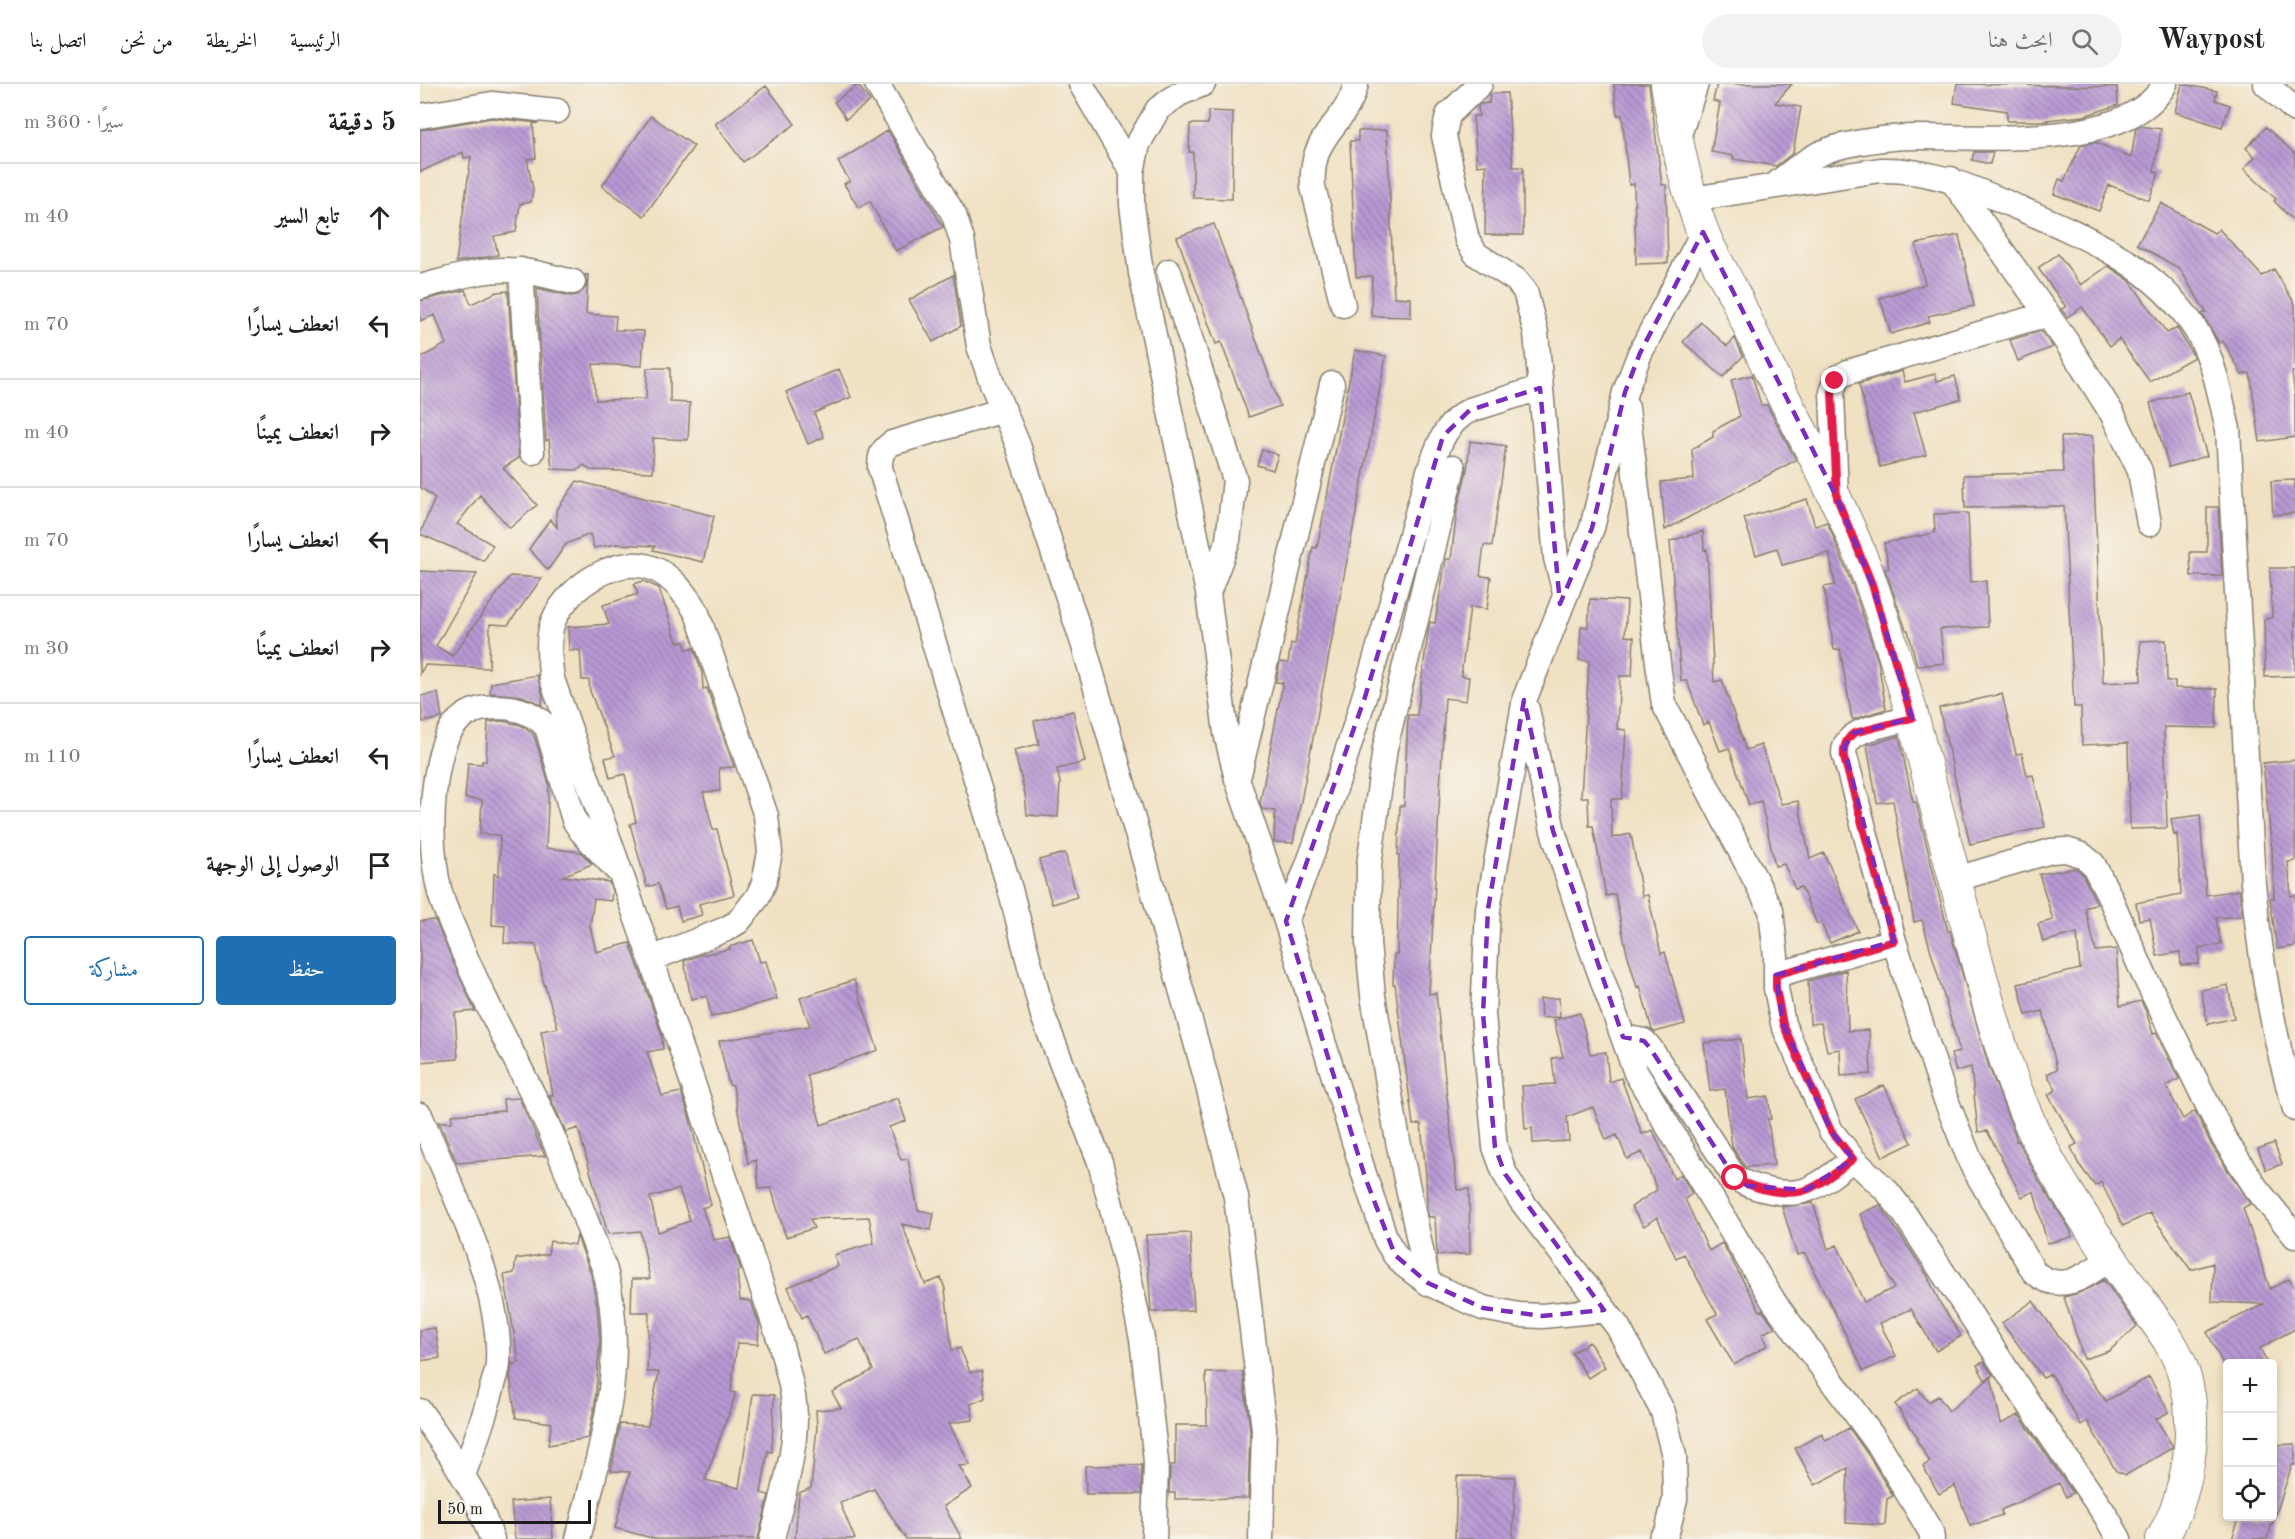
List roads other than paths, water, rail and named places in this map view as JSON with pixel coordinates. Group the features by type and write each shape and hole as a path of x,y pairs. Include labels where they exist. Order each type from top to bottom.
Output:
{"street":[{"path":"877,84 954,214 962,240 980,346 1018,445 1084,646 1205,1074 1236,1197 1264,1429 1261,1539"},
{"path":"1080,84 1132,172"},
{"path":"1203,84 1179,94 1158,109 1138,144 1132,172 1132,205 1141,273 1208,594 1226,733 1237,779 1286,921 1386,1240 1404,1265 1428,1283 1483,1308 1518,1315 1542,1316 1604,1310"},
{"path":"1343,305 1313,188 1312,175 1319,145 1348,104 1356,84"},
{"path":"1480,84 1449,115 1444,136 1467,240 1476,254 1516,280 1528,300 1536,333 1556,558 1565,594"},
{"path":"1667,84 1677,141 1703,232 1767,364 1837,498 1872,584 1912,718 1953,880 2012,1082 2035,1135 2065,1187 2166,1338 2182,1366 2190,1418 2190,1446 2186,1477 2175,1517 2162,1539"},
{"path":"1677,141 1696,84"},
{"path":"1773,186 1808,158 1840,147 1913,137 1976,139 2062,135 2100,126 2137,112 2159,95 2165,84"},
{"path":"2266,84 2295,110"},
{"path":"420,116 492,104 556,111"},
{"path":"1692,199 1881,170 1903,170 1950,179 2097,242 2149,278 2183,312 2197,331 2210,359 2228,429 2253,883 2258,936 2267,988 2295,1109"},
{"path":"1950,179 2048,314 2121,430 2140,471 2149,524"},
{"path":"1661,1539 1667,1533 1675,1499 1674,1456 1663,1412 1618,1327 1520,1199 1504,1174 1495,1148 1483,1014 1488,909 1525,698 1592,528 1625,392 1640,353 1703,232"},
{"path":"521,270 531,452"},
{"path":"420,287 485,272 521,270 573,282"},
{"path":"1170,271 1235,480 1228,540 1208,594"},
{"path":"1837,498 1832,392 1837,378 1848,372 2048,314"},
{"path":"1237,779 1332,384"},
{"path":"1286,921 1306,872 1365,697 1429,471 1443,436 1450,425 1470,410 1540,388"},
{"path":"1625,392 1664,704 1771,910 1774,927 1776,988 1783,1024 1831,1131 1853,1159 1881,1184 1904,1213 2025,1398 2106,1516 2119,1539"},
{"path":"1004,410 892,443 883,449 880,468 1010,889 1043,1016 1100,1162 1117,1225 1142,1339 1156,1461 1154,1539"},
{"path":"1428,1283 1398,1141 1373,996 1368,943 1369,865 1385,748 1453,467"},
{"path":"651,958 726,929 738,922 757,898 764,883 770,852 766,816 697,613 684,591 662,573 643,565 610,569 581,585 558,614 552,626 549,643 552,679 651,958 780,1341 791,1386 795,1418 794,1439 772,1539"},
{"path":"1525,698 1553,831 1587,937 1636,1073 1774,1302 1881,1448 1931,1532 1932,1539"},
{"path":"578,1539 614,1380 616,1336 611,1293 552,1135 475,982 440,893 431,828 434,787 446,736 458,722 473,712 488,708 511,707 539,718 547,727 574,820 582,832 622,875"},
{"path":"1912,718 1854,733 1844,747 1844,758 1894,941 1944,1095 1972,1165 2034,1272 2049,1283 2065,1283 2091,1272 2111,1258"},
{"path":"420,817 434,844"},
{"path":"1953,880 2051,851 2066,850 2082,855 2093,864 2144,975 2224,1138 2256,1188 2295,1236"},
{"path":"1776,975 1894,941"},
{"path":"1623,1037 1644,1041 1650,1048 1735,1178 1748,1186 1778,1192 1806,1190 1825,1180 1853,1159"},
{"path":"420,1115 475,1247 491,1296 497,1332 498,1364 483,1422 463,1475"},
{"path":"420,1411 476,1498 492,1539"}]}
